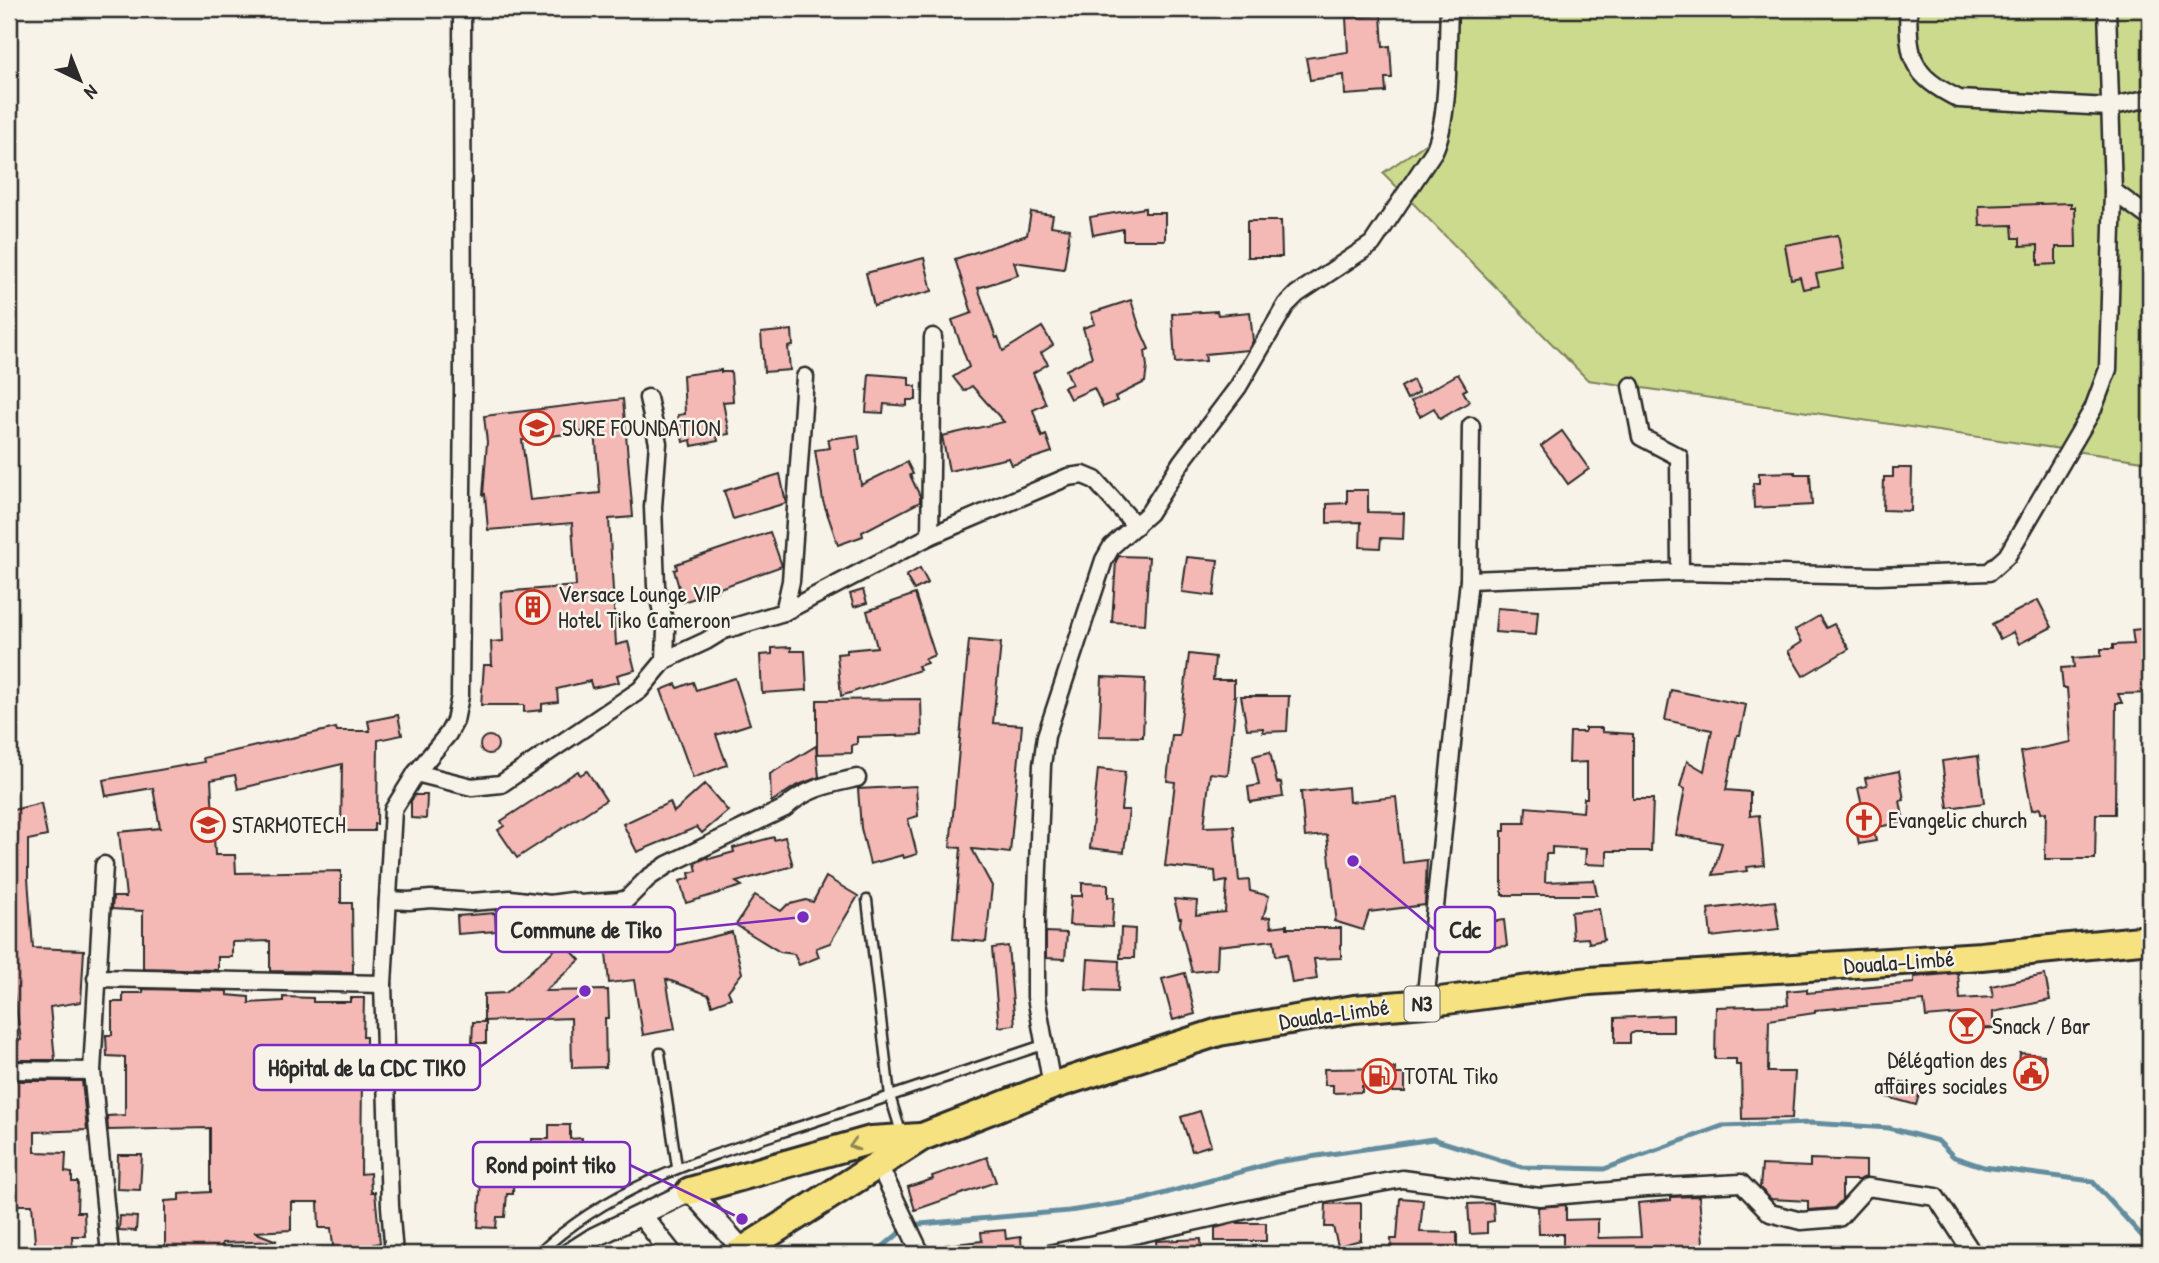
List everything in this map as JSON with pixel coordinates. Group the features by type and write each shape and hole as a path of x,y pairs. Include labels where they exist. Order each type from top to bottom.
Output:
{"highway":[{"name":"Douala-Limbé","path":"739,1252 878,1163 912,1138 1052,1086 1219,1032 1354,1009 1425,1003 1589,981 1981,956 2150,939"},
{"path":"690,1191 871,1140 912,1138"}],"street":[{"path":"394,1254 383,984 393,810 416,774 448,734 455,721 460,696 463,393 462,9"},
{"path":"1052,1086 1036,997 1035,917 1042,765 1046,736 1104,560 1112,546 1149,513 1182,461 1238,387 1286,305 1297,294 1372,244 1434,151 1440,138 1443,119 1449,9"},
{"path":"1908,9 1909,47 1915,66 1937,88 1959,99 2109,107 2150,98"},
{"path":"1469,580 1680,572 1878,576 1989,572 1999,565 2007,556 2093,409 2108,369 2113,191 2107,9"},
{"path":"2113,191 2150,218"},
{"path":"930,536 933,337"},
{"path":"784,612 791,581 804,377"},
{"path":"1630,386 1641,437 1679,457 1680,572"},
{"path":"648,398 659,443 653,507 656,586 666,629 665,660"},
{"path":"1425,1003 1469,580 1471,426"},
{"path":"416,774 472,787 501,783 640,690 665,660 724,630 784,612 930,536 1068,477 1083,475 1095,480 1136,526"},
{"path":"388,900 471,902 510,899 550,904 620,901 627,899 648,878 667,865 785,808 804,793 857,778"},
{"path":"104,865 92,1071 110,1254"},
{"path":"96,978 383,984"},
{"path":"9,1070 92,1071"},
{"path":"878,1163 922,1254"},
{"path":"1049,1254 1309,1196 1402,1179 1540,1197 1741,1183 1770,1213 1801,1221 1839,1218 1867,1187 1936,1197 1973,1254"},
{"path":"568,1254 595,1237 690,1191 739,1252"},
{"path":"642,1216 672,1254"}],"lane":[{"path":"867,900 890,1096 912,1138"},
{"path":"538,1254 553,1240 614,1197 677,1167 1043,1045"},
{"path":"660,1054 677,1167"}],"green space":[{"path":"1448,9 2150,9 2150,462 1588,380 1383,173 1441,133"}],"building":[{"path":"1381,15 1383,47 1390,46 1392,78 1385,78 1386,92 1345,95 1344,75 1310,80 1306,58 1348,52 1346,18"},
{"path":"2071,203 2071,207 2075,207 2076,247 2056,247 2056,264 2038,265 2038,245 2020,246 2020,238 2013,238 2012,225 1980,226 1979,206"},
{"path":"1145,208 1145,213 1165,213 1165,240 1123,240 1123,229 1093,235 1090,217"},
{"path":"1031,212 1053,215 1051,226 1070,229 1064,269 1014,262 1018,275 978,288 1003,351 1042,327 1053,345 1041,353 1048,364 1033,373 1046,404 1033,410 1042,437 1046,435 1052,452 1012,465 1009,458 949,471 942,436 1004,422 972,386 964,391 953,377 969,367 952,320 972,313 955,259 1027,235"},
{"path":"1247,221 1281,221 1282,257 1247,257"},
{"path":"1838,235 1844,269 1816,274 1819,286 1803,289 1800,277 1791,279 1785,245"},
{"path":"924,258 932,291 874,306 866,273"},
{"path":"1131,300 1149,349 1145,351 1145,382 1115,397 1117,401 1103,407 1094,388 1070,399 1064,387 1072,384 1066,370 1092,357 1083,328 1095,324 1091,313"},
{"path":"1217,311 1218,315 1250,312 1253,341 1248,350 1205,354 1206,361 1175,363 1172,314"},
{"path":"792,330 793,346 788,347 790,370 764,372 761,333"},
{"path":"721,370 731,372 733,401 723,402 729,434 717,436 718,441 692,446 691,440 683,442 678,415 685,414 683,375"},
{"path":"869,374 909,377 909,385 916,386 916,400 907,400 907,406 884,404 883,413 866,412"},
{"path":"1458,374 1467,389 1463,391 1469,402 1440,419 1434,408 1420,416 1411,401"},
{"path":"1413,380 1419,392 1407,399 1401,387"},
{"path":"623,399 633,517 609,519 616,645 628,642 635,670 617,675 619,682 592,688 590,681 557,689 558,702 542,704 542,710 524,712 524,705 481,705 484,665 492,665 491,642 503,641 501,592 576,586 572,523 488,530 485,494 483,495 487,442 484,416","holes":["595,430 600,493 530,500 522,440"]},
{"path":"1562,431 1589,469 1568,484 1541,446"},
{"path":"858,435 860,449 856,450 861,485 907,462 920,502 862,532 863,536 838,545 823,501 815,450 830,448 828,439"},
{"path":"1893,468 1912,468 1911,511 1883,510 1884,477 1893,477"},
{"path":"1759,473 1810,474 1812,505 1754,508 1753,483 1759,483"},
{"path":"780,474 786,503 733,519 724,491"},
{"path":"1347,490 1368,490 1368,512 1404,513 1403,539 1381,538 1380,548 1360,547 1361,522 1327,523 1327,504 1347,503"},
{"path":"770,532 782,566 683,602 674,570 677,569 676,564"},
{"path":"1119,556 1149,557 1145,624 1112,622 1116,561"},
{"path":"1187,557 1218,560 1214,596 1182,592"},
{"path":"920,568 928,583 914,590 906,576"},
{"path":"863,590 867,603 854,607 850,594"},
{"path":"915,594 935,655 925,659 927,663 918,666 920,670 841,696 837,654 847,653 847,650 877,647 867,611"},
{"path":"2038,600 2052,627 2019,644 2013,632 2000,639 1992,624"},
{"path":"1497,608 1538,611 1536,635 1495,632"},
{"path":"1819,616 1826,628 1834,624 1849,649 1803,676 1788,651 1802,642 1795,630"},
{"path":"2150,628 2150,693 2118,694 2122,703 2116,703 2115,814 2096,814 2095,859 2045,859 2046,812 2041,813 2040,808 2032,810 2021,752 2071,742 2067,688 2063,688 2061,668 2074,667 2073,658 2101,656 2101,649 2113,649 2113,645 2134,644 2132,630"},
{"path":"969,640 1001,643 993,723 1022,725 1010,853 972,849 992,886 986,942 953,939 961,848 950,847"},
{"path":"791,647 791,651 805,651 807,690 762,693 760,655 772,654 772,648"},
{"path":"1189,654 1215,657 1213,680 1234,680 1236,696 1228,775 1210,773 1204,827 1234,826 1239,881 1249,880 1250,891 1269,896 1263,918 1270,917 1271,927 1287,925 1287,928 1341,928 1341,958 1314,959 1317,979 1292,983 1287,954 1276,956 1274,940 1218,946 1217,969 1192,972 1180,925 1181,918 1174,899 1197,901 1196,915 1225,912 1227,881 1216,883 1215,871 1165,866 1175,782 1167,781 1172,735 1179,735"},
{"path":"1102,677 1145,679 1143,737 1099,736"},
{"path":"735,678 750,724 716,735 727,765 693,778 661,690 676,684 678,688 693,682 696,690"},
{"path":"1671,690 1746,705 1726,790 1750,792 1750,816 1759,815 1764,865 1747,867 1748,871 1713,875 1722,843 1676,835 1685,789 1680,787 1687,761 1704,771 1712,730 1665,720"},
{"path":"1241,696 1289,696 1287,731 1263,732 1263,728 1247,729"},
{"path":"921,699 922,735 857,737 857,744 852,745 852,753 817,754 817,700"},
{"path":"398,715 402,735 378,740 377,824 374,824 374,831 341,831 342,764 238,789 235,775 211,780 215,855 235,855 236,873 341,871 341,903 352,903 353,972 270,971 270,941 232,942 232,957 218,957 218,970 143,968 143,911 112,909 113,897 126,897 119,832 160,828 153,788 106,796 103,780 204,762 203,758 336,728 337,731 370,731 368,721"},
{"path":"1585,728 1602,728 1602,732 1633,734 1633,799 1653,799 1651,851 1607,851 1607,865 1585,864 1586,849 1552,847 1552,854 1546,854 1545,882 1594,880 1597,895 1502,895 1502,831 1505,831 1505,823 1525,823 1526,807 1583,812 1584,798 1587,798 1587,762 1569,763 1570,732 1585,732"},
{"path":"485,736 493,736 498,745 496,752 485,754 480,749 480,741"},
{"path":"816,746 819,777 796,786 771,802 770,774"},
{"path":"1270,752 1277,783 1281,782 1283,797 1250,802 1248,787 1259,785 1253,756"},
{"path":"1978,756 1984,803 1948,808 1942,761"},
{"path":"1098,769 1125,772 1121,810 1129,810 1124,852 1090,848"},
{"path":"578,771 580,775 587,771 606,800 517,858 498,830 504,826 501,821"},
{"path":"1899,771 1904,800 1900,801 1904,822 1873,828 1876,841 1859,844 1852,808 1862,806 1858,788 1867,786 1865,778"},
{"path":"705,784 728,811 702,833 697,827 637,852 623,824 670,802 674,812"},
{"path":"916,786 918,816 908,819 917,854 870,864 861,828 858,789"},
{"path":"1348,787 1349,802 1396,797 1403,863 1427,860 1425,905 1369,912 1363,930 1334,921 1336,916 1327,835 1305,837 1301,792"},
{"path":"415,795 427,795 426,819 411,818 411,801"},
{"path":"41,803 47,836 28,840 33,948 84,950 81,1002 50,1007 55,1060 9,1060 9,1042 21,1040 14,993 9,993 9,946 17,946 15,912 9,912 9,811"},
{"path":"774,837 774,840 785,837 793,866 736,882 742,886 686,903 680,881 690,878 689,873 697,871 695,863 708,857 709,859 734,852 733,848"},
{"path":"826,877 858,896 830,943 816,948 819,957 799,965 794,954 780,952 736,925 755,895 781,911 787,905 806,900 813,902"},
{"path":"1082,883 1108,884 1108,897 1114,897 1112,927 1069,925 1071,896 1082,896"},
{"path":"1775,901 1779,929 1711,937 1708,909"},
{"path":"1599,909 1604,940 1589,943 1588,938 1573,939 1571,912"},
{"path":"495,913 496,931 458,934 457,916"},
{"path":"613,916 613,930 601,942 563,942 580,960 545,991 608,990 609,1018 605,1018 606,1067 572,1068 571,1018 484,1021 484,994 506,993 562,943 523,945 523,917"},
{"path":"1504,920 1507,946 1484,948 1481,923"},
{"path":"1121,928 1135,929 1134,958 1120,958"},
{"path":"732,932 742,973 728,991 731,998 712,1005 709,995 666,979 675,1029 643,1035 634,980 609,983 605,943 625,941 626,950 660,944 661,949"},
{"path":"1046,932 1067,933 1065,959 1046,958"},
{"path":"1008,946 1015,1025 999,1027 992,948"},
{"path":"1088,959 1119,961 1118,991 1086,990"},
{"path":"1185,973 1195,1014 1173,1020 1162,979"},
{"path":"1958,973 1960,999 1993,997 1991,986 2045,975 2050,1000 1993,1012 1993,1028 1972,1029 1972,1013 1926,1017 1924,1001 1815,1010 1815,1013 1769,1020 1768,1072 1795,1072 1792,1118 1742,1119 1741,1065 1736,1065 1736,1059 1715,1059 1716,1007 1788,1005 1787,991 1807,989 1807,993 1914,983 1914,977"},
{"path":"143,989 227,991 227,995 249,997 249,1003 283,1001 283,997 313,998 313,1002 350,1002 350,998 364,998 363,1037 366,1037 366,1054 372,1054 372,1076 362,1076 361,1174 370,1173 371,1192 375,1192 380,1243 374,1244 374,1250 334,1254 331,1228 319,1228 318,1202 291,1202 291,1230 254,1232 277,1241 222,1243 222,1254 165,1254 165,1201 179,1200 179,1194 210,1192 210,1128 108,1130 107,1116 125,1115 125,1057 107,1056 106,1035 112,1035 112,1002 123,1002 123,993 143,993"},
{"path":"1673,1015 1673,1032 1635,1032 1630,1034 1630,1043 1615,1043 1615,1018"},
{"path":"473,1022 486,1022 486,1043 472,1043"},
{"path":"2020,1053 2044,1055 2042,1079 2018,1077"},
{"path":"1395,1068 1395,1074 1405,1074 1405,1092 1392,1092 1391,1087 1362,1086 1362,1092 1333,1093 1333,1085 1325,1085 1324,1069"},
{"path":"1889,1078 1921,1088 1916,1105 1884,1096"},
{"path":"10,1081 82,1081 87,1130 35,1132 35,1152 66,1153 65,1172 72,1173 72,1182 78,1182 77,1212 84,1212 85,1236 72,1236 73,1253 36,1254 32,1205 12,1205"},
{"path":"1200,1111 1211,1145 1192,1151 1181,1117"},
{"path":"549,1125 570,1125 570,1139 582,1138 582,1159 576,1159 576,1164 545,1165 545,1160 532,1160 532,1139 549,1139"},
{"path":"483,1151 514,1151 513,1194 507,1194 505,1217 497,1217 496,1228 478,1227"},
{"path":"118,1155 142,1155 140,1190 117,1189"},
{"path":"987,1157 996,1182 915,1210 908,1187"},
{"path":"1810,1159 1866,1161 1866,1177 1859,1180 1842,1180 1842,1200 1834,1208 1808,1210 1808,1201 1771,1199 1760,1188 1762,1165 1810,1167"},
{"path":"1699,1196 1704,1254 1563,1254 1563,1234 1539,1234 1538,1207 1566,1205 1566,1220 1598,1219 1598,1238 1641,1237 1638,1203 1671,1200 1671,1197"},
{"path":"1400,1198 1423,1200 1420,1232 1457,1233 1457,1250 1444,1250 1444,1254 1392,1254 1391,1239 1397,1239"},
{"path":"1361,1203 1361,1240 1338,1246 1333,1227 1325,1227 1326,1204"},
{"path":"1493,1203 1494,1221 1487,1222 1487,1233 1470,1234 1468,1204"},
{"path":"120,1216 137,1217 136,1231 119,1230"},
{"path":"1235,1223 1266,1223 1266,1241 1215,1241 1215,1228"},
{"path":"1005,1230 1006,1239 1021,1237 1022,1254 947,1254 946,1245 982,1241 981,1232"},
{"path":"1201,1239 1202,1254 1157,1254 1156,1241"}],"waterway":[{"path":"874,1254 909,1225 1069,1211 1141,1200 1276,1162 1433,1139 1522,1167 1604,1169 1722,1126 1811,1123 1889,1128 1938,1141 1954,1157 1984,1167 2092,1181 2143,1237 2150,1236"}],"place":[{"name":"SURE FOUNDATION","path":"537,428"},
{"name":"Versace Lounge VIP Hotel Tiko Cameroon","path":"533,607"},
{"name":"Evangelic church","path":"1864,820"},
{"name":"STARMOTECH","path":"208,825"},
{"name":"Cdc","path":"1353,861"},
{"name":"Commune de Tiko","path":"803,917"},
{"name":"Hôpital de la CDC TIKO","path":"585,991"},
{"name":"Snack / Bar","path":"1967,1026"},
{"name":"Délégation des affaires sociales","path":"2031,1073"},
{"name":"TOTAL Tiko","path":"1379,1076"},
{"name":"Rond point tiko","path":"742,1219"}]}
